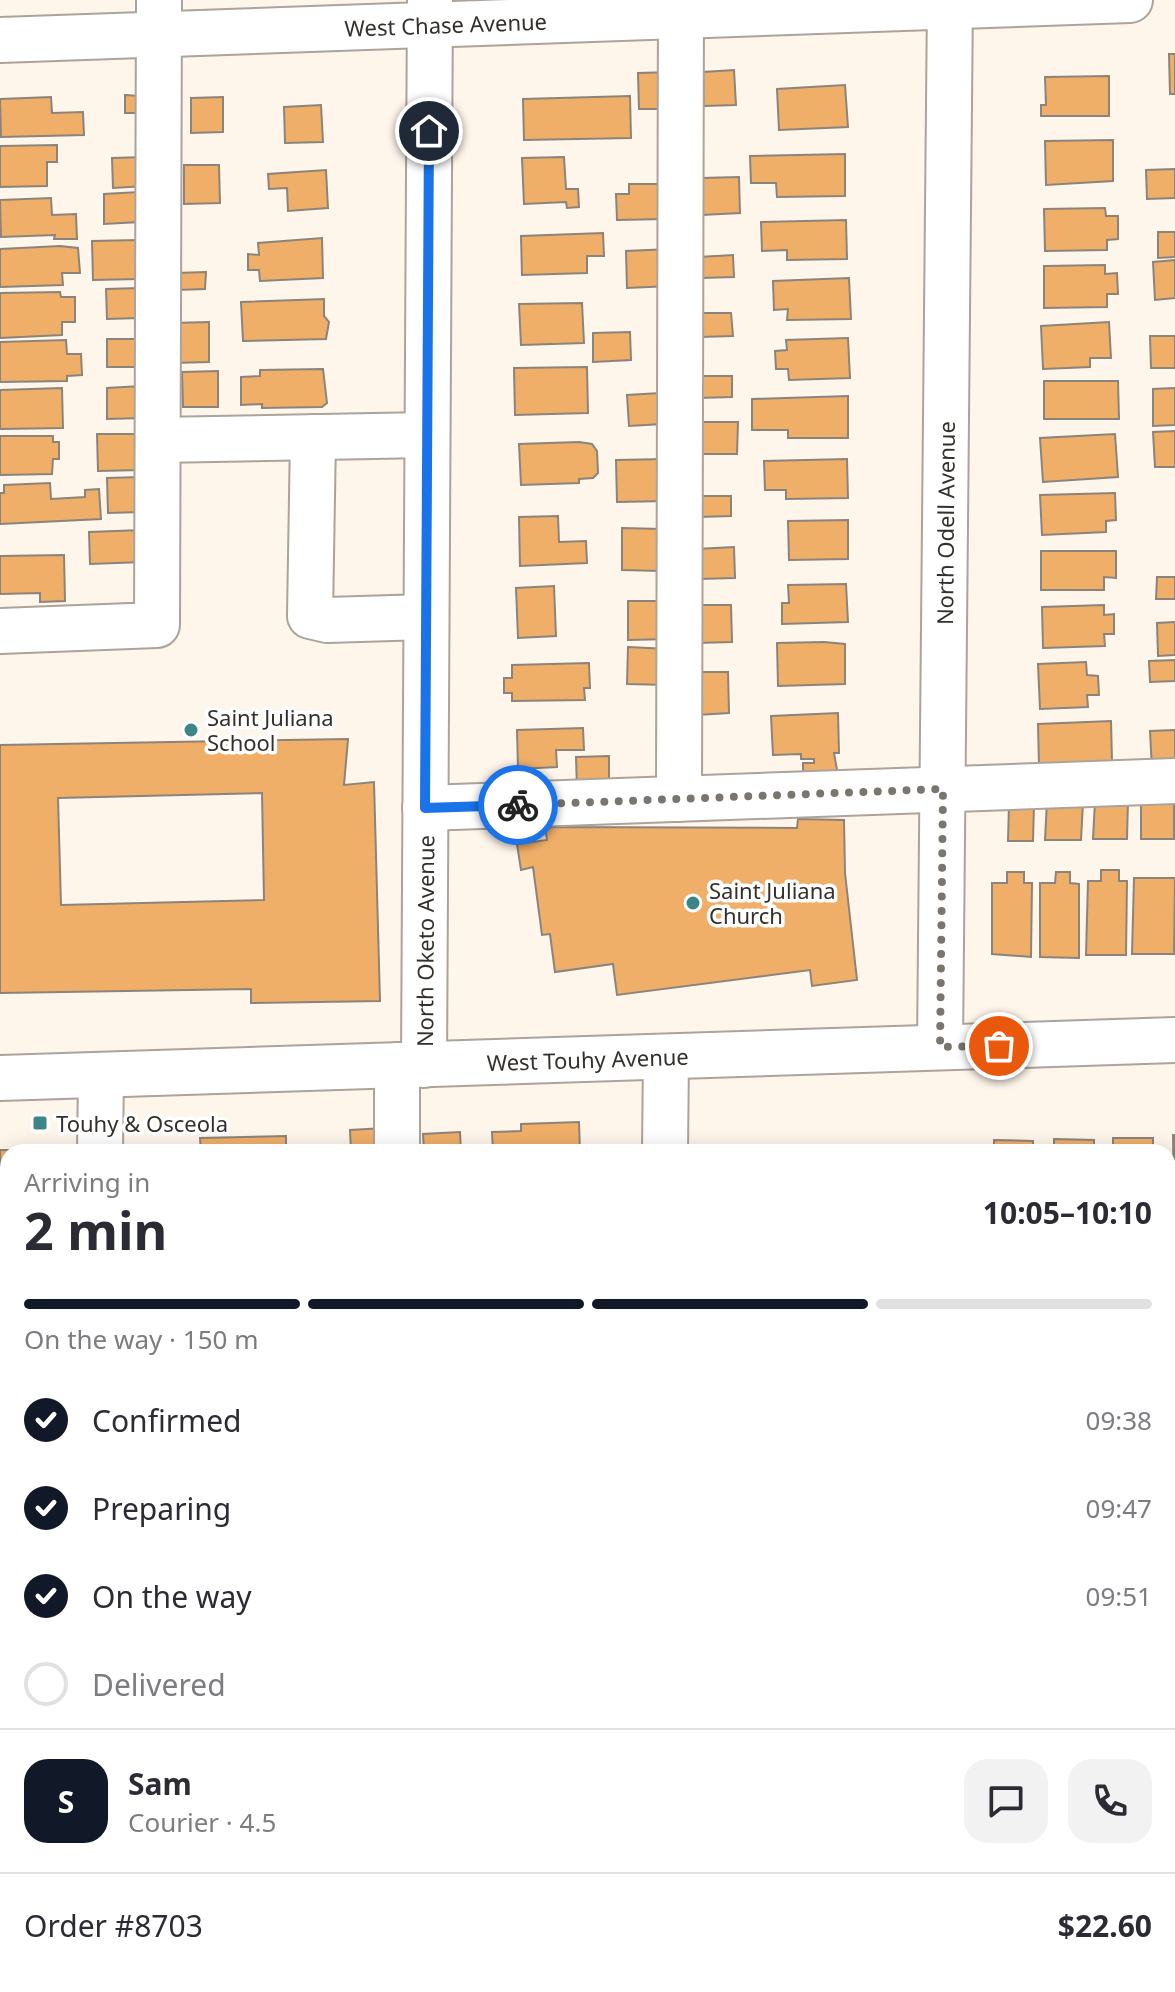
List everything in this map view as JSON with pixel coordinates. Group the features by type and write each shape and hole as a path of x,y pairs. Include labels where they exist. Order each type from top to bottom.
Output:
{"street":[{"name":"West Chase Avenue","path":"0,40 159,17 1130,0"},
{"name":"North Odell Avenue","path":"940,1047 950,3"},
{"path":"679,799 681,8"},
{"name":"North Oketo Avenue","path":"398,1144 410,1065 425,808 430,12"},
{"path":"0,631 157,625 159,17"},
{"path":"158,440 427,435"},
{"path":"313,437 310,616 327,620 426,617"},
{"path":"425,808 1175,781"},
{"name":"West Touhy Avenue","path":"0,1078 1175,1040"},
{"path":"665,1144 666,1057"},
{"path":"100,1144 101,1075"}],"building":[{"path":"1169,54 1175,54 1175,94 1170,94"},
{"path":"734,70 736,105 704,106 703,72"},
{"path":"672,72 673,109 639,109 638,73"},
{"path":"1109,76 1109,116 1041,116 1041,105 1046,105 1045,77"},
{"path":"845,85 848,127 779,130 777,89"},
{"path":"125,95 140,96 140,113 125,113"},
{"path":"630,96 631,138 524,140 523,99"},
{"path":"51,97 52,113 83,112 84,135 1,137 0,99"},
{"path":"223,97 223,132 191,133 191,98"},
{"path":"321,105 323,142 285,143 284,107"},
{"path":"1113,140 1113,181 1046,185 1045,141"},
{"path":"57,145 57,162 47,162 47,186 0,187 0,146"},
{"path":"845,154 845,196 777,197 776,183 751,183 750,156"},
{"path":"146,157 146,186 113,188 112,158"},
{"path":"564,157 566,189 578,189 579,207 567,208 566,202 524,204 522,158"},
{"path":"184,165 219,165 220,203 184,204"},
{"path":"1175,169 1175,198 1147,199 1146,170"},
{"path":"326,170 328,208 288,211 287,188 269,189 268,174"},
{"path":"739,177 740,213 702,215 701,178"},
{"path":"629,184 665,184 665,219 617,220 616,194 629,194"},
{"path":"139,192 140,222 104,224 104,194"},
{"path":"51,198 52,215 76,214 77,239 54,239 55,235 1,237 0,200"},
{"path":"1105,208 1106,216 1118,216 1118,239 1107,240 1107,250 1045,251 1044,209"},
{"path":"846,220 847,259 787,260 787,250 762,251 761,222"},
{"path":"1158,232 1175,232 1175,257 1158,258"},
{"path":"603,233 604,256 587,256 587,273 522,275 521,236"},
{"path":"322,238 323,278 260,281 259,270 248,270 248,254 259,255 258,243"},
{"path":"138,240 139,279 93,280 92,241"},
{"path":"78,248 80,273 62,273 63,285 0,287 0,249"},
{"path":"670,249 671,286 627,288 626,251"},
{"path":"733,255 734,277 701,278 699,257"},
{"path":"1175,260 1175,298 1155,300 1153,262"},
{"path":"1105,265 1105,274 1117,273 1118,294 1107,294 1107,307 1044,308 1044,266"},
{"path":"206,272 205,289 176,290 176,273"},
{"path":"849,278 851,319 787,320 788,309 774,310 773,281"},
{"path":"139,288 140,318 107,319 106,289"},
{"path":"60,292 61,297 75,297 75,322 62,322 62,335 0,338 0,293"},
{"path":"324,299 324,316 329,322 326,339 243,341 241,302"},
{"path":"582,303 584,343 521,345 519,304"},
{"path":"699,313 731,313 733,336 700,337"},
{"path":"209,322 209,362 173,363 173,323"},
{"path":"1109,322 1111,358 1090,358 1090,367 1043,369 1041,326"},
{"path":"630,332 631,360 593,362 593,333"},
{"path":"1150,336 1175,336 1175,368 1151,368"},
{"path":"848,338 850,378 789,380 788,369 776,369 775,351 787,350 786,340"},
{"path":"107,339 141,339 141,367 107,367"},
{"path":"66,340 67,354 81,354 82,375 67,376 67,381 0,382 0,342"},
{"path":"587,367 588,413 515,415 514,368"},
{"path":"323,369 327,403 322,407 262,408 262,404 241,405 241,377 260,376 260,370"},
{"path":"218,371 218,407 183,407 182,372"},
{"path":"698,376 732,376 732,397 698,398"},
{"path":"1044,381 1118,381 1119,419 1044,419"},
{"path":"141,386 143,418 107,419 107,388"},
{"path":"62,388 63,428 0,429 0,390"},
{"path":"1175,388 1175,425 1153,426 1153,389"},
{"path":"660,393 662,424 629,426 627,395"},
{"path":"848,396 848,438 788,438 788,430 752,430 752,399"},
{"path":"700,422 738,422 737,454 700,454"},
{"path":"1175,431 1175,467 1155,467 1153,432"},
{"path":"97,434 142,434 142,470 98,471"},
{"path":"1115,434 1118,477 1043,482 1040,438"},
{"path":"0,436 53,436 53,442 59,442 59,459 53,459 52,474 0,475"},
{"path":"519,444 592,444 597,451 598,473 593,478 579,479 579,483 521,485"},
{"path":"666,459 667,501 617,502 616,460"},
{"path":"847,459 848,498 786,499 786,490 765,490 764,461"},
{"path":"141,477 142,512 108,513 107,478"},
{"path":"50,483 51,499 85,497 85,490 99,489 101,519 0,524 0,493 4,493 4,485"},
{"path":"1115,493 1116,520 1106,521 1106,532 1042,535 1040,495"},
{"path":"697,496 731,496 731,516 698,517"},
{"path":"558,516 559,542 586,541 587,563 520,566 519,517"},
{"path":"848,520 848,559 789,560 788,521"},
{"path":"622,528 661,529 661,571 622,570"},
{"path":"142,530 143,562 90,564 89,532"},
{"path":"734,547 735,578 698,579 696,549"},
{"path":"1041,551 1116,551 1116,578 1104,577 1104,590 1041,590"},
{"path":"64,555 65,601 40,602 40,593 0,594 0,556"},
{"path":"1157,577 1175,577 1175,599 1156,599"},
{"path":"846,584 848,622 782,624 782,603 789,603 788,585"},
{"path":"554,586 556,636 518,638 516,588"},
{"path":"628,601 669,601 670,639 628,640"},
{"path":"696,605 731,605 732,642 696,643"},
{"path":"1104,605 1104,615 1114,614 1114,634 1104,634 1105,646 1043,648 1042,607"},
{"path":"1175,622 1175,655 1158,656 1157,623"},
{"path":"777,643 845,644 845,684 778,686"},
{"path":"628,647 668,649 667,685 627,684"},
{"path":"1175,660 1175,681 1150,682 1149,661"},
{"path":"1086,662 1087,675 1098,676 1099,695 1087,695 1088,707 1040,709 1038,664"},
{"path":"589,663 590,688 584,688 585,700 512,701 512,693 504,693 504,678 512,678 512,665"},
{"path":"695,672 728,672 729,713 697,715"},
{"path":"838,713 839,753 834,753 839,781 803,782 803,763 814,763 814,759 801,759 801,754 773,755 771,716"},
{"path":"1111,721 1112,761 1039,766 1038,724"},
{"path":"583,728 584,750 556,750 557,767 518,769 517,730"},
{"path":"1175,730 1175,768 1152,769 1150,731"},
{"path":"348,739 344,785 374,782 380,1001 251,1003 251,989 0,993 0,745","holes":["262,793 264,900 61,905 58,798"]},
{"path":"609,756 609,788 577,789 576,757"},
{"path":"1047,801 1083,802 1081,840 1045,840"},
{"path":"1095,801 1128,801 1127,839 1093,839"},
{"path":"1141,802 1174,802 1174,839 1141,839"},
{"path":"1009,804 1034,805 1033,841 1008,841"},
{"name":"Saint Juliana Church","path":"798,819 844,820 845,873 857,980 812,986 810,970 617,995 613,964 555,972 550,934 542,935 533,867 521,870 517,844 547,840 545,827 797,828"},
{"path":"1101,870 1119,870 1119,881 1127,881 1126,955 1086,955 1088,881 1101,881"},
{"path":"1007,872 1024,872 1024,883 1032,883 1031,957 992,954 992,883 1007,883"},
{"path":"1056,872 1070,872 1070,883 1079,884 1079,958 1040,957 1040,883 1055,883"},
{"path":"1134,878 1175,878 1174,954 1132,954"},
{"path":"579,1122 580,1144 493,1144 492,1132 521,1131 521,1124"},
{"path":"384,1128 385,1144 351,1144 350,1130"},
{"path":"460,1132 461,1144 424,1144 423,1134"},
{"path":"286,1136 286,1144 200,1144 200,1138"},
{"path":"1113,1138 1153,1138 1153,1144 1113,1144"},
{"path":"1054,1139 1094,1140 1094,1144 1054,1144"},
{"path":"994,1140 1033,1141 1033,1144 994,1144"}],"way so far":[{"path":"518,805 943,789 940,1047 999,1046"}],"place":[{"name":"Saint Juliana School","path":"191,730"},
{"name":"Saint Juliana Church","path":"693,903"},
{"name":"Touhy & Osceola","path":"40,1123"}],"route":[{"path":"429,131 425,808 518,805"}]}
